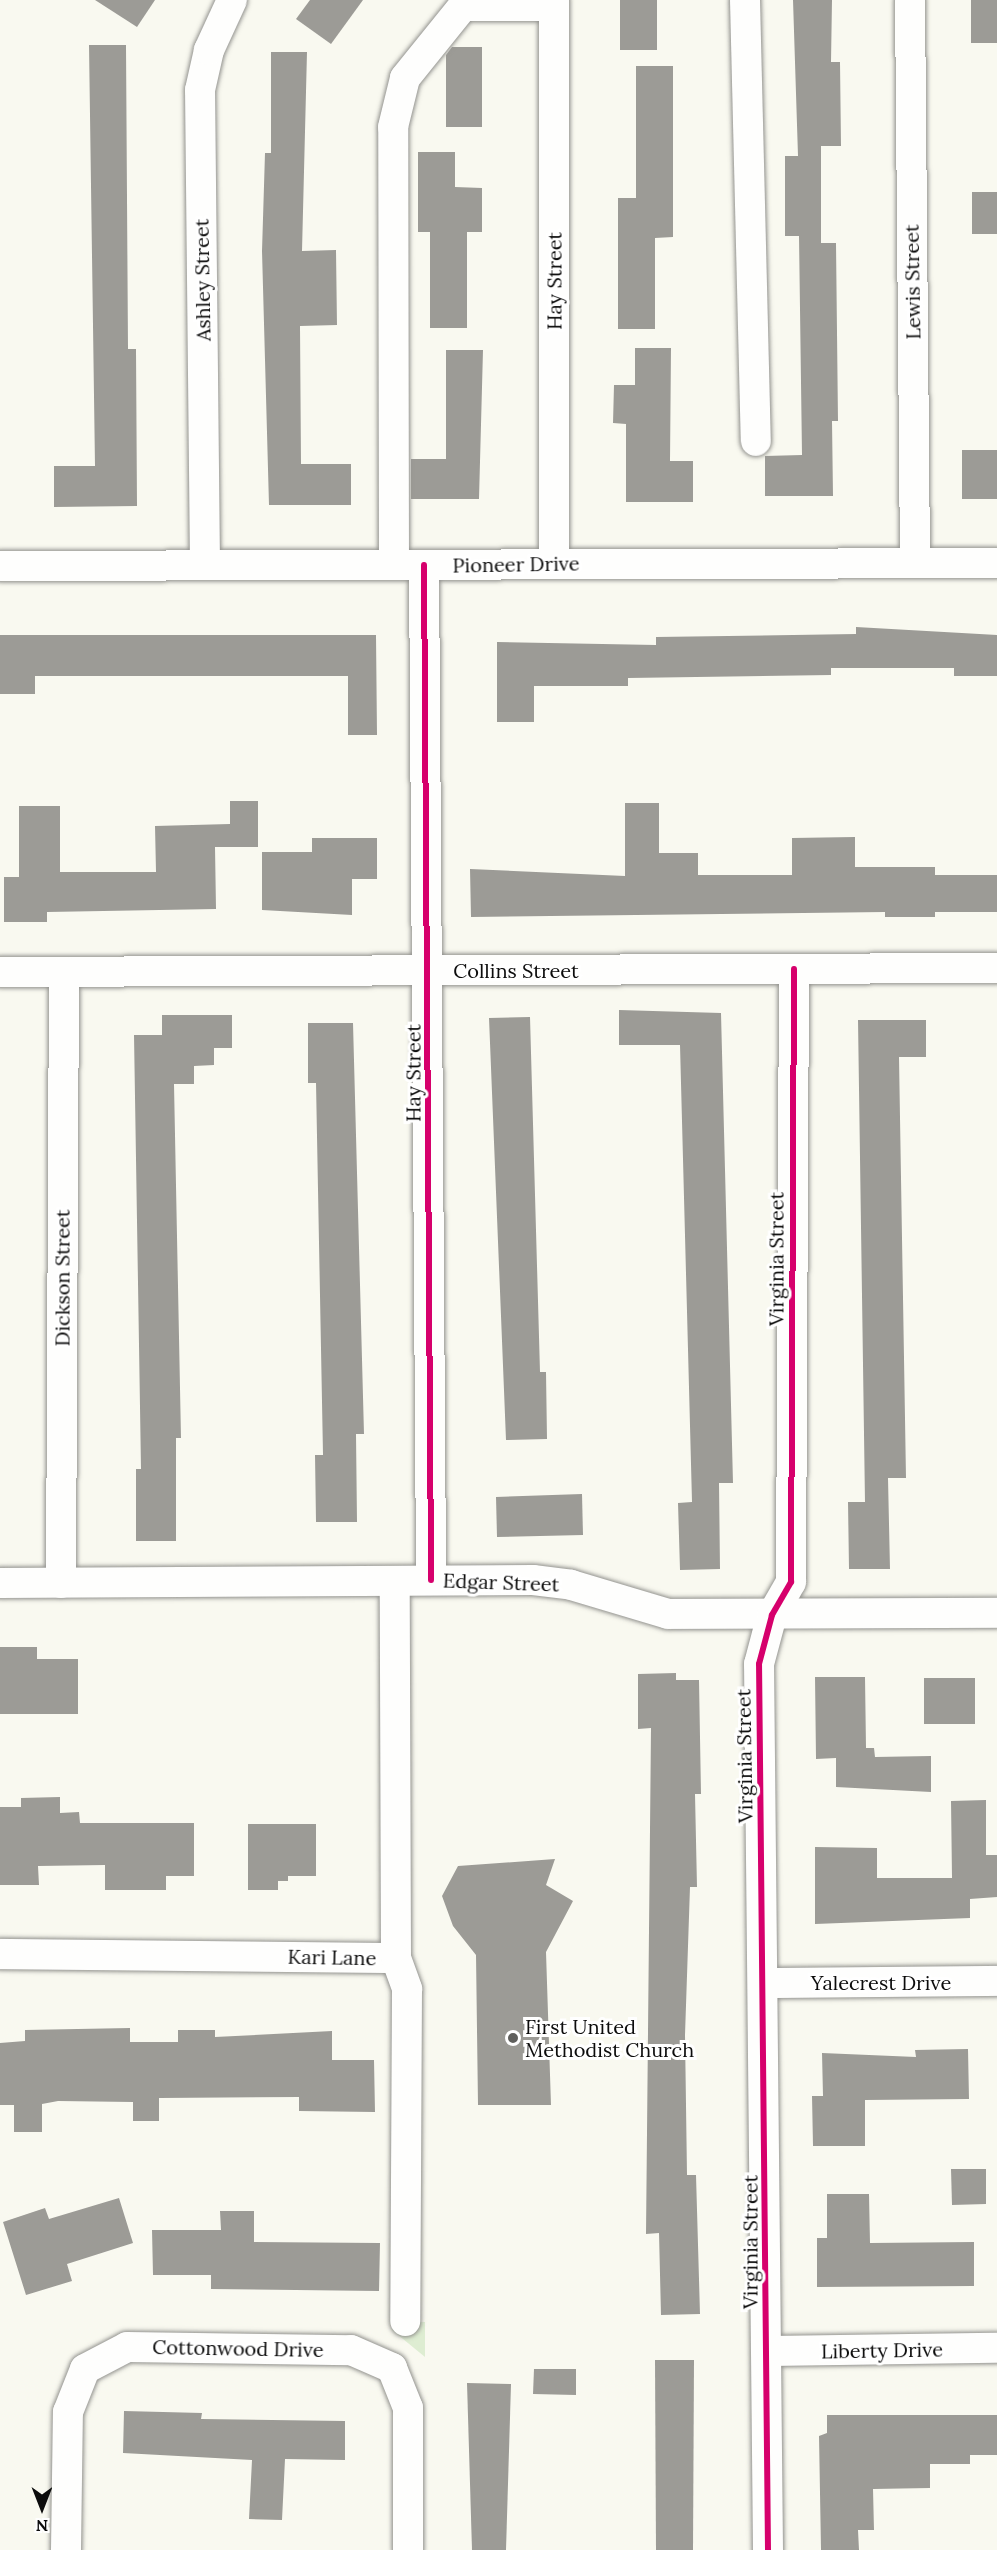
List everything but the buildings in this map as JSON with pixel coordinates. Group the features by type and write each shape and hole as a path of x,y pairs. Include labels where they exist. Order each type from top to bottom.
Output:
{"street":[{"name":"Ashley Street","path":"205,565 200,90 209,50 232,0"},
{"path":"745,0 756,441"},
{"name":"Lewis Street","path":"910,0 915,563"},
{"path":"394,565 393,127 405,78 463,6 554,3"},
{"name":"Hay Street","path":"554,3 554,563"},
{"name":"Pioneer Drive","path":"0,566 997,563"},
{"name":"Hay Street","path":"424,565 429,970 430,1580"},
{"name":"Virginia Street","path":"768,2550 765,1983 759,1664 772,1615 791,1582 794,969"},
{"name":"Collins Street","path":"0,972 997,969"},
{"name":"Dickson Street","path":"61,1583 64,972"},
{"name":"Edgar Street","path":"0,1583 532,1580 571,1585 646,1611 772,1615 997,1613"},
{"name":"Kari Lane","path":"0,1954 396,1958 395,1582"},
{"path":"396,1958 407,1989 405,2321"},
{"name":"Yalecrest Drive","path":"765,1983 997,1981"},
{"name":"Cottonwood Drive","path":"66,2550 68,2412 85,2369 126,2347 351,2350 392,2368 408,2408 408,2550"},
{"name":"Liberty Drive","path":"768,2351 997,2348"}],"green space":[{"path":"393,2321 425,2322 425,2357 392,2330"}],"cycle path":[{"path":"424,565 431,1580"},
{"path":"768,2550 759,1664 772,1615 791,1582 794,969"}],"place":[{"name":"First United Methodist Church","path":"513,2038"}]}
